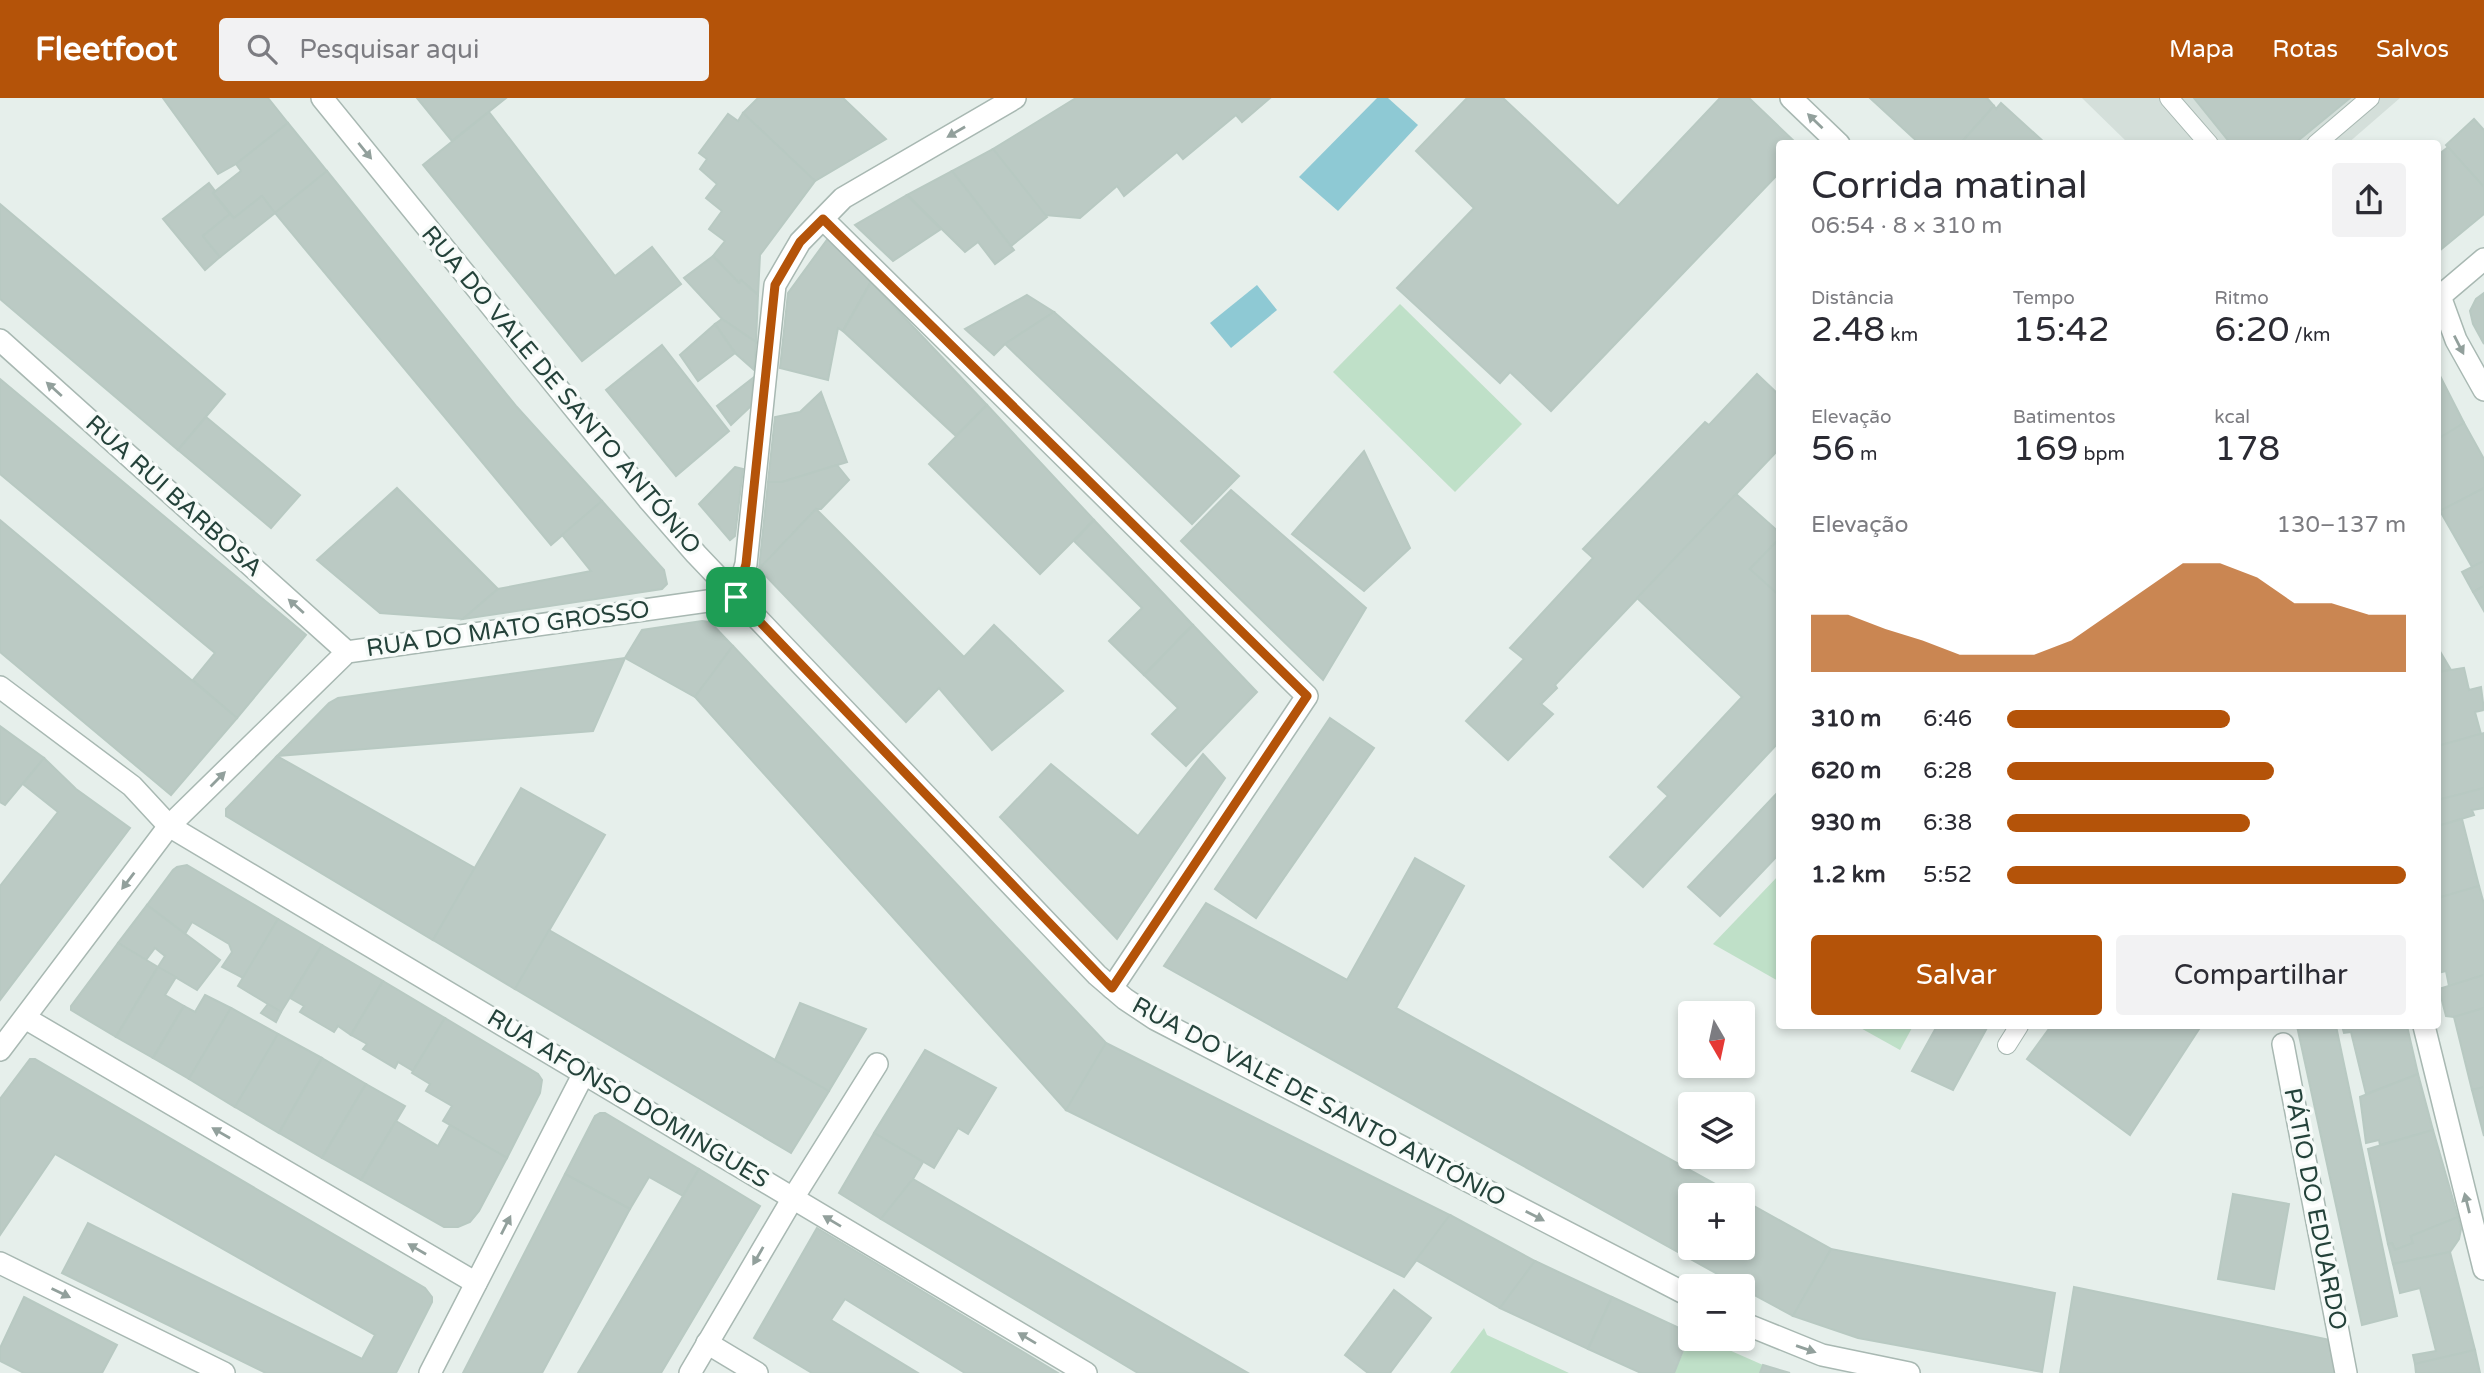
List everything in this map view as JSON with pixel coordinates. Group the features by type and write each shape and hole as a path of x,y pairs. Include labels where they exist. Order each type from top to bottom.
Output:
{"street":[{"name":"RUA DO VALE DE SANTO ANTÓNIO","path":"321,98 648,499 736,597 1112,988 1155,1019 1678,1290"},
{"path":"736,597 746,564 775,285 800,242 844,198 1015,98"},
{"path":"1791,98 1835,140"},
{"path":"823,219 1307,696 1112,988"},
{"path":"2441,295 2484,259"},
{"path":"2441,302 2456,340 2484,390"},
{"name":"RUA RUI BARBOSA","path":"0,340 347,652"},
{"name":"RUA DO MATO GROSSO","path":"0,1050 169,826 347,652 736,597"},
{"name":"RUA AFONSO DOMINGUES","path":"0,687 132,786 169,826 1086,1373"},
{"path":"25,1018 476,1283"},
{"path":"2425,1029 2484,1269"},
{"name":"PÁTIO DO EDUARDO","path":"2283,1044 2346,1373"},
{"path":"690,1373 793,1198 877,1064"},
{"path":"430,1373 584,1073"},
{"path":"0,1263 223,1373"},
{"path":"1755,1328 1822,1355 1909,1373"},
{"path":"708,1343 757,1373"}],"lane":[{"path":"2169,98 2206,140"},
{"path":"2321,140 2370,98"},
{"path":"2007,1045 2017,1029"}],"shaded area":[{"path":"2082,98 2400,98 2352,140 2125,140"}],"green space":[{"path":"1400,304 1522,424 1455,492 1333,372"},
{"path":"1776,878 1776,980 1713,944"},
{"path":"1862,1029 1911,1029 1900,1050"},
{"path":"1484,1328 1487,1335 1569,1373 1450,1373"},
{"path":"1684,1351 1731,1351 1763,1365 1760,1373 1674,1373"}],"water":[{"path":"1377,98 1388,98 1418,125 1338,211 1299,177"},
{"path":"1257,285 1277,310 1231,348 1210,323"}],"building":[{"path":"163,98 268,98 288,123 236,164 218,174"},
{"path":"417,98 506,98 452,141"},
{"path":"758,98 843,98 886,139 815,181 743,113"},
{"path":"1076,98 1270,98 1242,122 1236,115 1183,159 1177,152 1124,196 1117,186 1080,218 1045,215 993,149"},
{"path":"1467,98 1503,98 1618,206 1720,98 1749,98 1793,140 1776,140 1776,176 1551,411 1510,372 1500,383 1397,288 1474,208 1416,151"},
{"path":"1870,98 1987,98 1994,106 1964,140 1916,140"},
{"path":"2194,98 2350,98 2299,140 2228,140"},
{"path":"2001,103 2042,140 1964,140 1994,106 1996,109"},
{"path":"489,112 615,276 652,247 681,284 582,361 423,165"},
{"path":"743,113 815,181 760,255 758,295 741,280 739,283 713,256 725,241 709,229 722,211 706,198 717,184 700,169 707,159 699,153 728,114 738,121"},
{"path":"2474,119 2484,130 2484,187 2446,145"},
{"path":"288,123 327,171 275,213 262,196 234,218 213,193 241,171 236,164"},
{"path":"2448,147 2484,187 2484,214 2441,250 2441,153"},
{"path":"993,149 1047,217 1011,246 952,171"},
{"path":"327,171 516,406 602,501 551,545 275,213"},
{"path":"952,171 1014,250 995,264 978,242 965,252 907,195"},
{"path":"209,183 215,191 213,193 230,214 203,236 220,257 205,270 163,219"},
{"path":"907,195 941,229 893,261 855,225"},
{"path":"262,196 275,213 220,257 203,236 230,214 234,218"},
{"path":"0,204 225,394 178,450 0,299"},
{"path":"829,237 871,282 843,331 838,328 828,380 780,368 788,293"},
{"path":"713,256 739,283 741,280 758,295 756,342 722,319 684,278"},
{"path":"871,282 987,405 956,436 843,331"},
{"path":"2484,293 2484,344 2473,324 2470,311 2476,299"},
{"path":"1027,295 1054,312 1005,344 994,355 965,329"},
{"path":"1054,312 1239,476 1192,524 1005,344"},
{"path":"722,319 756,342 754,370 735,353 715,324"},
{"path":"715,324 735,353 698,381 680,355"},
{"path":"662,345 729,431 676,476 606,390"},
{"path":"1757,374 1776,392 1776,452 1555,685 1557,688 1541,704 1553,714 1508,760 1466,721 1524,659 1510,648 1593,558 1583,549 1705,422 1709,425"},
{"path":"753,378 751,406 731,425 717,406"},
{"path":"2441,378 2464,423 2441,437"},
{"path":"0,379 306,635 237,718 193,680 215,653 0,474"},
{"path":"821,392 847,462 782,482 768,482 775,417 800,412"},
{"path":"987,405 1094,520 1040,574 929,464"},
{"path":"206,417 300,495 271,528 178,450"},
{"path":"2464,423 2484,459 2484,488 2441,510 2441,437"},
{"path":"1364,451 1410,548 1364,591 1292,534"},
{"path":"837,465 849,480 821,509 816,509 759,569 768,482 782,482"},
{"path":"735,467 743,469 735,536 730,540 699,504"},
{"path":"397,488 498,589 463,619 380,613 317,560"},
{"path":"2484,488 2484,561 2472,567 2441,510"},
{"path":"1231,490 1366,608 1323,680 1181,541"},
{"path":"1736,494 1776,529 1776,542 1750,569 1776,592 1776,745 1643,887 1610,857 1668,796 1658,787 1742,697 1637,598"},
{"path":"602,501 664,570 667,584 662,589 463,619 498,589 591,571 562,535"},
{"path":"816,509 964,657 994,625 1063,691 992,750 939,688 906,722 759,569"},
{"path":"0,520 237,718 171,795 0,652"},
{"path":"1094,520 1193,625 1144,675 1109,641 1142,608 1074,541"},
{"path":"1776,542 1776,592 1750,569"},
{"path":"2484,561 2484,586 2473,592 2462,572"},
{"path":"2484,586 2484,611 2473,592"},
{"path":"710,622 733,646 695,697 625,658 642,630"},
{"path":"1193,625 1257,692 1186,766 1152,734 1178,708 1144,675"},
{"path":"733,646 1106,1043 1066,1110 695,697"},
{"path":"2441,653 2451,670 2441,672"},
{"path":"625,658 593,731 277,756 329,703 338,698"},
{"path":"2464,668 2469,690 2481,687 2484,710 2475,712 2481,734 2441,745 2441,672"},
{"path":"1330,718 1374,748 1256,918 1215,889"},
{"path":"0,726 44,758 5,805 0,802"},
{"path":"2484,733 2484,788 2441,799 2441,745"},
{"path":"1203,754 1225,778 1117,939 1000,817 1051,764 1138,836"},
{"path":"277,756 475,868 433,940 226,816 226,809"},
{"path":"44,758 76,789 130,828 0,1000 0,886 58,812 23,784"},
{"path":"521,788 605,835 515,989 433,940"},
{"path":"2484,788 2484,808 2472,810 2474,815 2441,825 2441,799"},
{"path":"1776,794 1776,857 1720,916 1688,887"},
{"path":"2462,819 2479,886 2441,897 2441,825"},
{"path":"1415,858 1464,886 1396,1008 1678,1164 1678,1169 1688,1169 1713,1183 1678,1183 1678,1252 1164,966 1206,903 1347,980"},
{"path":"187,865 278,919 243,978 222,967 232,952 229,944 192,922 185,934 147,905 173,870"},
{"path":"2479,886 2484,904 2484,975 2449,986 2446,971 2441,972 2441,897"},
{"path":"147,905 220,960 197,990 158,967 165,956 155,948 146,960 118,943"},
{"path":"278,919 322,945 281,1012 238,986"},
{"path":"549,930 829,1091 791,1153 515,989"},
{"path":"118,943 158,967 116,1037 71,1010 71,1006"},
{"path":"322,945 383,981 351,1035 338,1026 334,1032 300,1012 304,1006 290,998"},
{"path":"158,967 176,977 165,995 184,1006 153,1058 116,1037"},
{"path":"2484,975 2484,1008 2454,1017 2446,1016 2441,988"},
{"path":"383,981 445,1018 413,1071 398,1062 395,1068 363,1049 367,1044 351,1035"},
{"path":"205,995 231,1008 189,1079 153,1058 184,1006 195,1012"},
{"path":"800,1003 866,1029 829,1091 775,1060"},
{"path":"268,1004 281,1012 276,1022 261,1013"},
{"path":"231,1008 278,1034 235,1107 189,1079"},
{"path":"2484,1008 2484,1087 2472,1090 2454,1017"},
{"path":"445,1018 538,1074 542,1080 540,1093 507,1158 443,1121 452,1106 426,1091 430,1084 412,1073"},
{"path":"1935,1029 1986,1029 1953,1090 1912,1071"},
{"path":"2049,1029 2199,1029 2130,1135 2027,1059"},
{"path":"2298,1029 2337,1029 2397,1316 2362,1325"},
{"path":"2343,1029 2408,1029 2418,1074 2366,1094 2351,1032 2344,1033"},
{"path":"278,1034 322,1058 279,1133 235,1107"},
{"path":"1106,1043 1450,1215 1404,1277 1066,1110"},
{"path":"925,1050 996,1088 968,1134 958,1128 934,1168 874,1133"},
{"path":"322,1058 366,1084 322,1158 279,1133"},
{"path":"30,1059 35,1059 425,1288 432,1297 432,1302 396,1373 266,1373 62,1273 88,1223 362,1359 375,1335 55,1154 0,1235 0,1099"},
{"path":"2418,1074 2433,1130 2380,1145 2379,1140 2366,1143 2360,1097"},
{"path":"366,1084 405,1106 361,1180 322,1158"},
{"path":"2484,1087 2484,1136 2472,1090"},
{"path":"605,1113 699,1169 683,1196 649,1177 630,1209 565,1174 595,1116"},
{"path":"396,1121 438,1146 450,1125 507,1158 479,1211 470,1222 458,1227 444,1227 361,1180"},
{"path":"2433,1130 2458,1217 2411,1236 2413,1243 2395,1250 2392,1243 2388,1244 2368,1149"},
{"path":"874,1133 923,1162 881,1219 839,1193"},
{"path":"699,1169 760,1206 661,1373 578,1373"},
{"path":"565,1174 630,1209 542,1373 463,1373"},
{"path":"913,1179 1248,1373 1138,1373 881,1219"},
{"path":"2233,1194 2289,1204 2274,1289 2218,1279"},
{"path":"1755,1207 1831,1249 1793,1316 1755,1295 1755,1274 1717,1274 1692,1260 1755,1260"},
{"path":"1450,1215 1535,1261 1500,1308 1416,1260"},
{"path":"2458,1217 2461,1229 2459,1239 2450,1252 2393,1264 2388,1244 2392,1243 2395,1250 2413,1243 2411,1236"},
{"path":"817,1228 1058,1373 965,1373 845,1299 831,1320 918,1373 812,1373 754,1338"},
{"path":"1831,1249 2055,1293 2042,1372 1858,1338 1793,1316"},
{"path":"2450,1252 2475,1350 2415,1364 2413,1355 2436,1351 2420,1288 2400,1293 2393,1264"},
{"path":"1535,1261 1612,1297 1588,1349 1500,1308"},
{"path":"2074,1287 2335,1341 2339,1373 2060,1373"},
{"path":"1394,1290 1431,1318 1390,1373 1368,1373 1345,1355"},
{"path":"24,1297 117,1345 102,1373 24,1373 0,1361 0,1348"},
{"path":"1612,1297 1678,1327 1678,1351 1683,1351 1674,1373 1641,1373 1588,1349"},
{"path":"2475,1350 2480,1373 2416,1373 2415,1364"},
{"path":"1763,1365 1790,1373 1760,1373"}],"route":[{"path":"823,219 1307,696 1112,988 736,597 746,564 775,285 800,242 823,219"}]}
